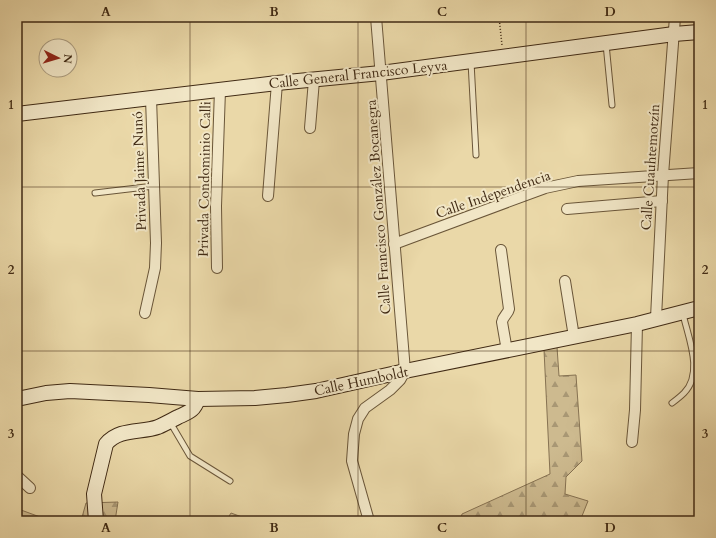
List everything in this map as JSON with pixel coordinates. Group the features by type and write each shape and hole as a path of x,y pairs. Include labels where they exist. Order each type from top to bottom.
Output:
{"street":[{"name":"Calle Francisco González Bocanegra","path":"376,17 405,371"},
{"name":"Calle Cuauhtemotzín","path":"656,318 663,175 675,17"},
{"name":"Calle General Francisco Leyva","path":"17,114 277,83 381,73 674,34 699,32"},
{"path":"310,128 314,80"},
{"path":"268,196 277,83"},
{"name":"Privada Condominio Calli","path":"217,268 216,206 220,90"},
{"name":"Privada Jaime Nunó","path":"145,314 155,268 156,242 151,98"},
{"name":"Calle Independencia","path":"394,244 545,188 578,181 699,173"},
{"path":"567,209 662,201"},
{"path":"501,250 509,309 502,322 507,350"},
{"path":"565,281 574,337"},
{"name":"Calle Humboldt","path":"17,399 46,393 70,391 198,399 255,398 316,391 405,371 637,324 699,308"},
{"path":"632,442 635,410 637,324"},
{"path":"369,521 352,461 354,434 358,419 365,408 390,390 400,380 405,371"},
{"path":"96,521 94,494 106,444 111,437 119,434 158,427 190,412 195,407 198,399"},
{"path":"17,476 30,488"}],"lane":[{"path":"606,43 612,105"},
{"path":"471,61 476,155"},
{"path":"95,193 154,186"},
{"path":"672,403 685,392 692,380 694,361 683,312"},
{"path":"170,421 190,456 230,480"}],"path":[{"path":"499,17 503,57"}],"green space":[{"path":"557,347 559,376 576,375 582,461 566,477 565,494 588,501 580,521 460,521 462,514 550,474 544,350"},
{"path":"118,502 115,521 81,521 86,503"},
{"path":"17,509 21,510 51,521 17,521"},
{"path":"231,513 253,521 226,521"}]}
